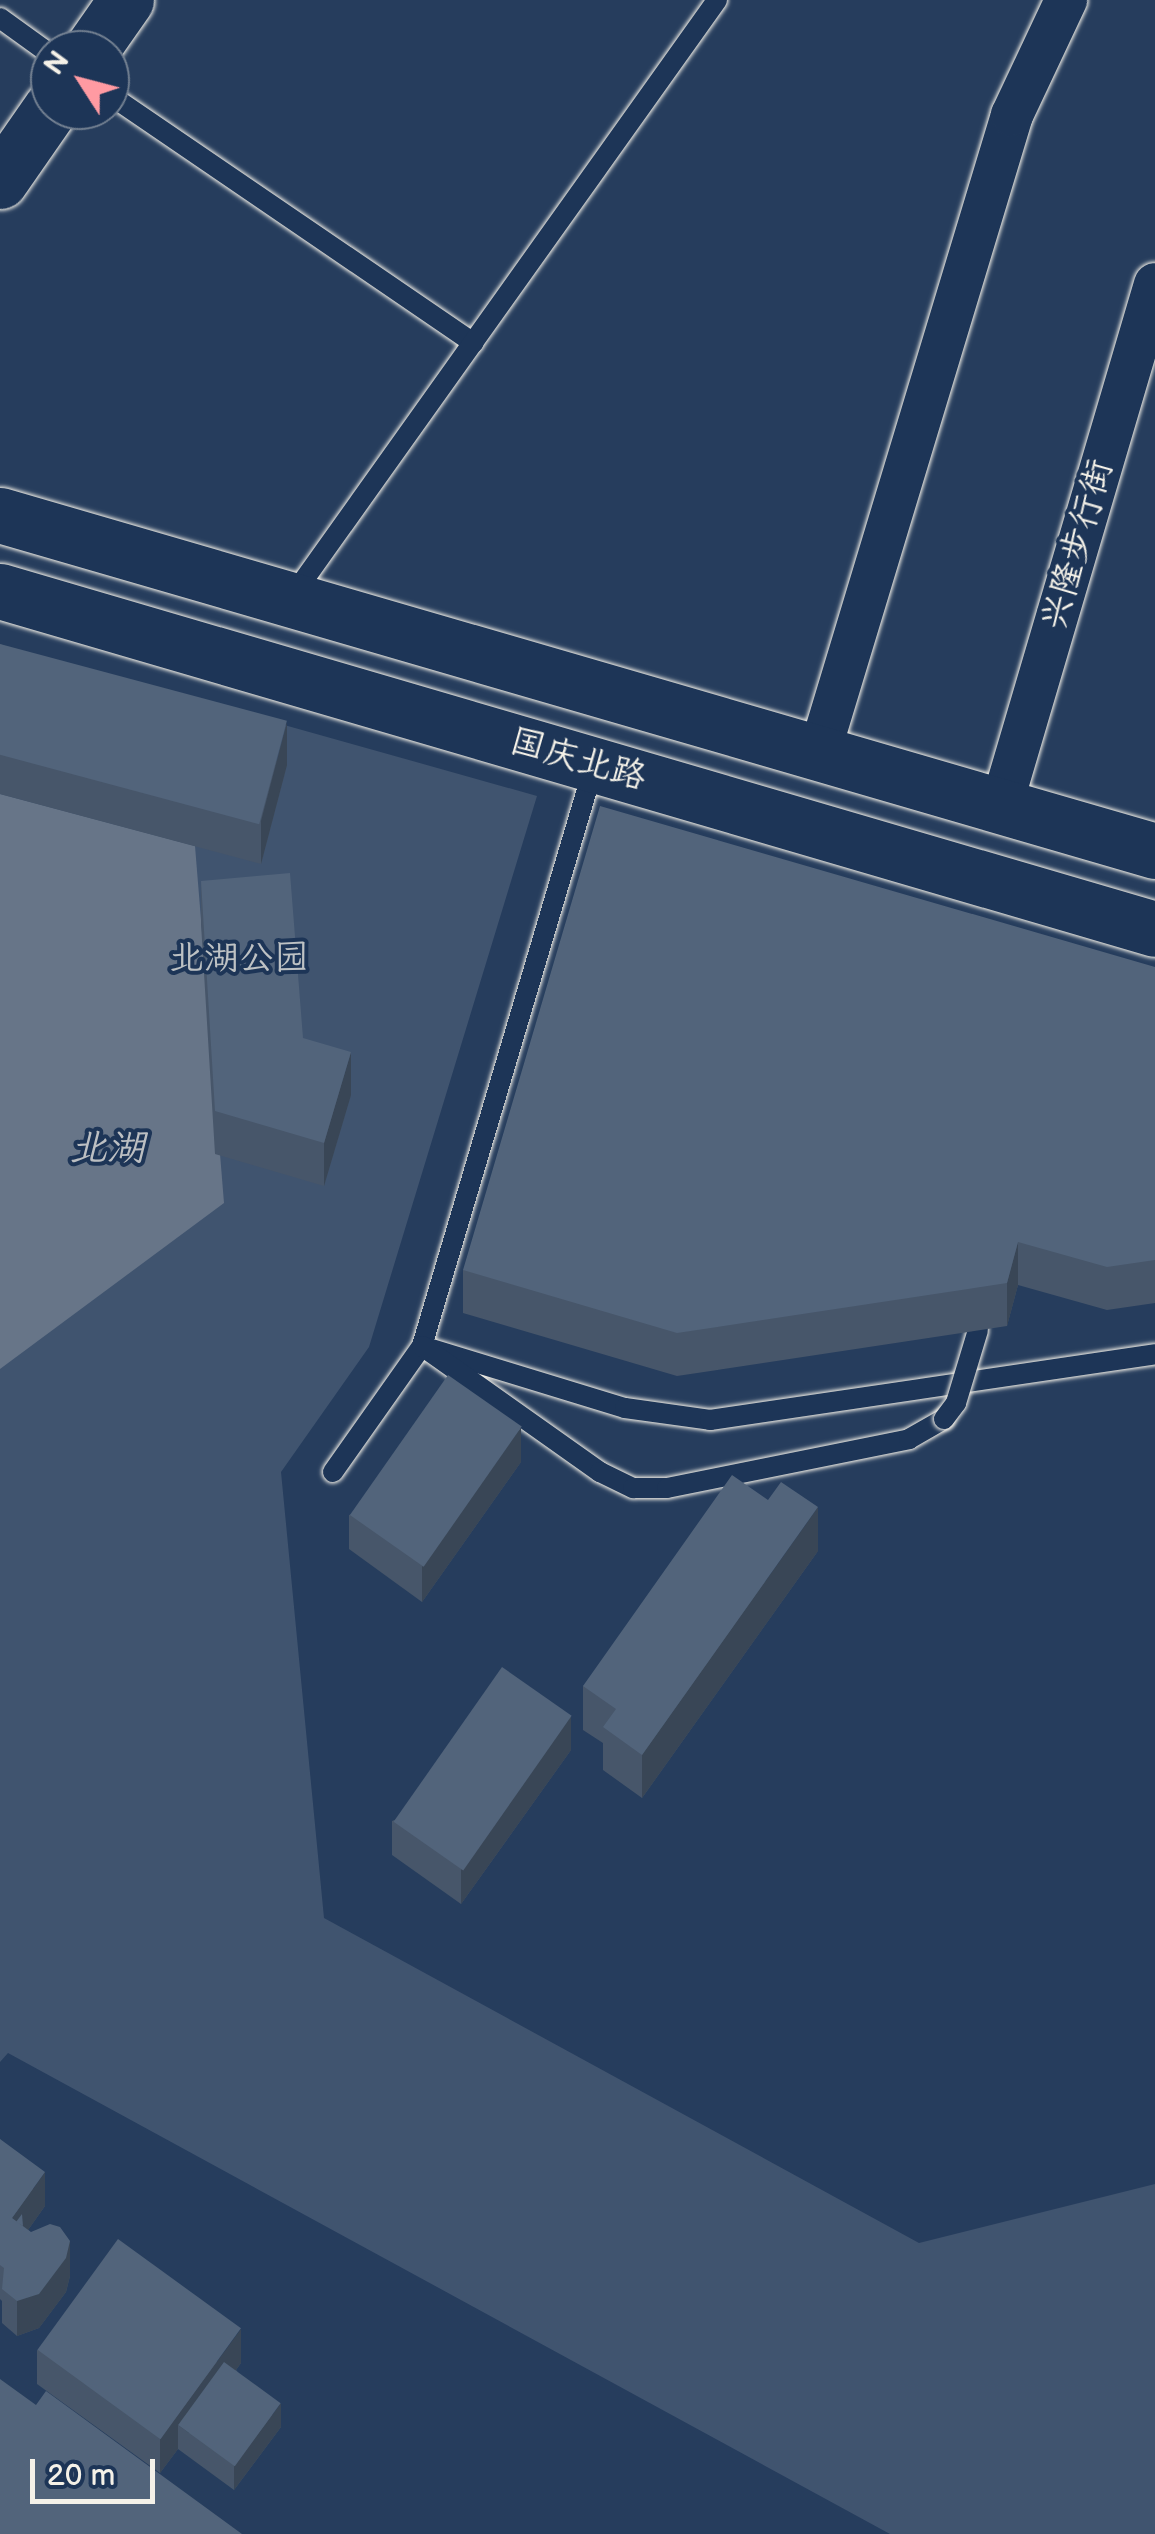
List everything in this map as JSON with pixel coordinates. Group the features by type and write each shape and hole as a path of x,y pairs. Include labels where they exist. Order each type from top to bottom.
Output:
{"main road":[{"path":"105,30 126,0"},
{"path":"0,182 36,130"},
{"name":"国庆北路","path":"0,515 1000,806 1152,843"},
{"name":"国庆北路","path":"0,591 1155,928"}],"street":[{"path":"820,754 1012,115 1066,0"},
{"name":"兴隆步行街","path":"1000,806 1155,284"}],"lane":[{"path":"290,599 717,0"},
{"path":"0,18 30,40"},
{"path":"130,110 474,343"},
{"path":"333,1472 422,1346 594,764"},
{"path":"422,1346 600,1472 633,1488 668,1488 909,1439 944,1419 956,1403 981,1321"},
{"path":"422,1346 625,1408 710,1420 1155,1354"}],"green space":[{"name":"北湖公园","path":"0,645 537,796 369,1347 281,1472 324,1918 919,2243 1155,2184 1155,2534 890,2534 8,2053 0,2062"}],"water":[{"name":"北湖","path":"0,794 195,846 224,1203 0,1369"}],"building":[{"path":"0,644 287,721 259,824 0,755"},
{"path":"600,806 1155,967 1155,1260 1107,1267 1018,1242 1007,1283 677,1333 463,1270"},
{"path":"290,873 303,1038 351,1052 324,1143 215,1111 201,881"},
{"path":"448,1375 522,1427 424,1567 350,1515"},
{"path":"732,1475 768,1500 781,1482 818,1507 642,1755 603,1727 616,1709 583,1686"},
{"path":"502,1667 572,1716 463,1871 394,1822"},
{"path":"0,2139 45,2172 12,2218 31,2232 50,2224 60,2227 70,2241 66,2258 39,2294 17,2301 2,2289"},
{"path":"118,2239 241,2328 160,2439 37,2350"},
{"path":"224,2362 281,2403 235,2466 178,2425"},
{"path":"0,2379 36,2405 46,2391 242,2534 0,2534"}]}
